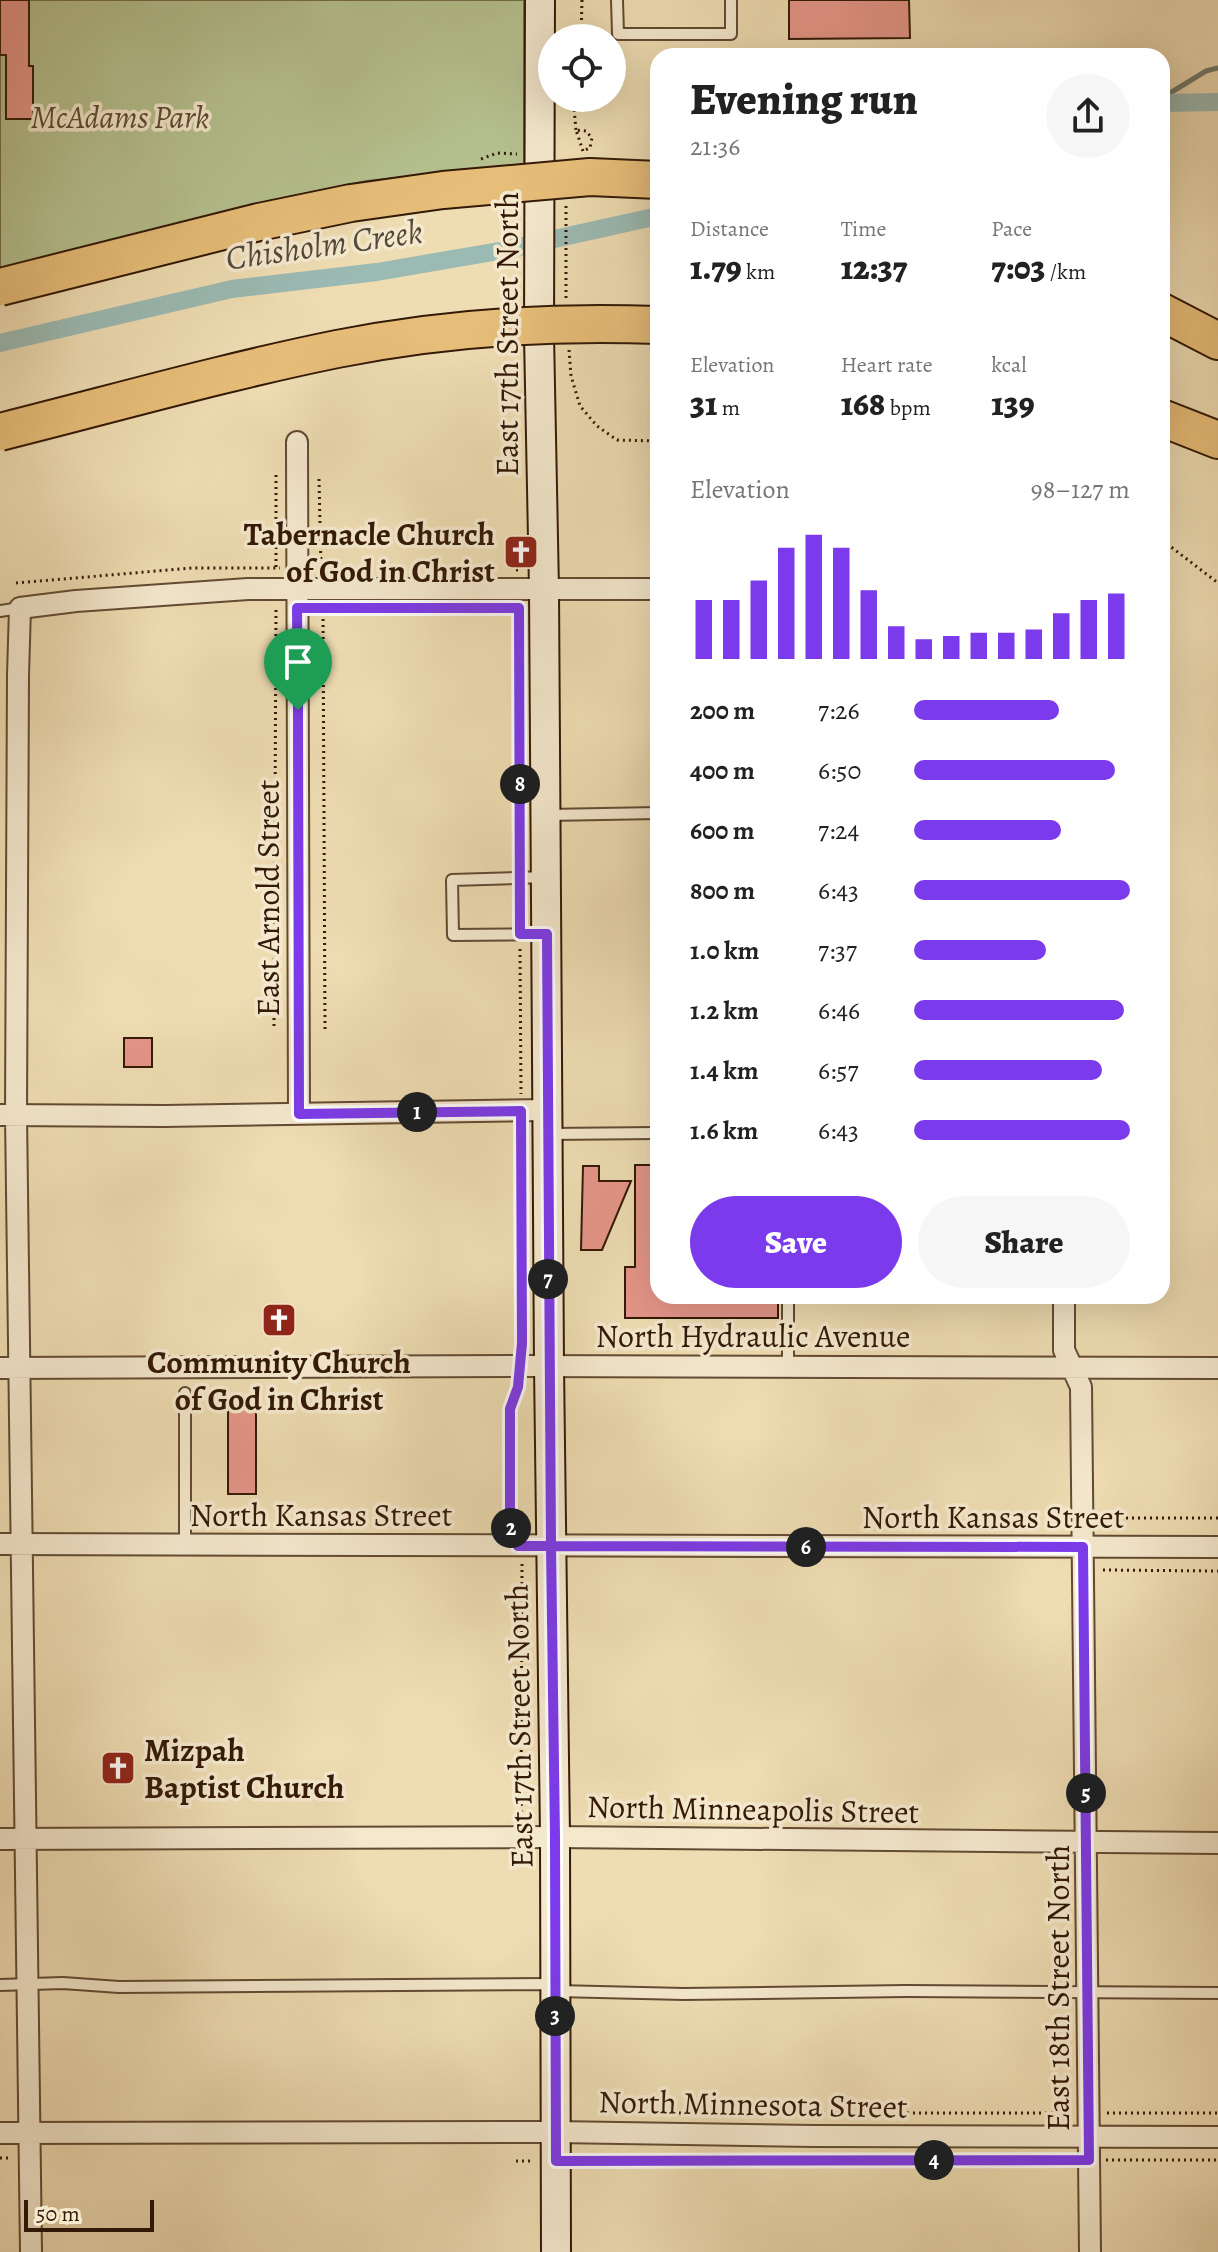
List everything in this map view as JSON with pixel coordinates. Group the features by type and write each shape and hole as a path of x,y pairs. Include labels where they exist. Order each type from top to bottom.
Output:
{"highway":[{"path":"0,287 259,222 351,203 443,190 590,177 650,180"},
{"path":"1170,316 1218,341"},
{"path":"0,432 340,349 422,336 512,327 595,323 650,325"},
{"path":"1170,421 1218,440"}],"street":[{"name":"East 17th Street North","path":"540,0 540,170 553,291 527,583 546,815 533,878 538,1118 549,1366 556,2252"},
{"name":"East Arnold Street","path":"297,442 299,1114"},
{"path":"31,2252 22,1544 10,1368 10,610 76,601 232,590 527,583 650,589"},
{"path":"8,1115 299,1114 538,1118"},
{"name":"East 18th Street North","path":"1064,1304 1064,1350 1081,1387 1090,1547 1087,1843 1090,2252"},
{"name":"North Hydraulic Avenue","path":"10,1368 1218,1368"},
{"name":"North Kansas Street","path":"0,1544 1218,1547"},
{"name":"North Minneapolis Street","path":"0,1839 555,1837 1218,1843"},
{"name":"North Minnesota Street","path":"0,2133 555,2132 1218,2137"}],"lane":[{"path":"617,0 618,34 731,34 731,0"},
{"path":"546,815 650,813"},
{"path":"533,878 452,880 453,935 534,934"},
{"path":"538,1118 650,1132"},
{"path":"788,1304 788,1366"},
{"path":"185,1393 185,1544"},
{"path":"0,1985 555,1988 684,1994 906,1991 1218,1993"}],"path":[{"path":"581,24 582,0"},
{"path":"574,112 583,152"},
{"path":"576,130 586,131 592,138 590,148 577,154"},
{"path":"566,199 553,291 566,304"},
{"path":"568,348 571,376 580,406 597,426 617,440 650,441"},
{"path":"276,475 276,568 297,589"},
{"path":"274,1026 276,608 321,569 319,479"},
{"path":"1170,546 1218,583"},
{"path":"519,554 527,583 538,1118 518,1387 510,1409 510,1525 522,1557 521,1837"},
{"path":"16,583 192,568 276,568"},
{"path":"504,569 527,583"},
{"path":"325,1029 323,609 338,609"},
{"path":"1218,1518 1096,1518 1090,1547 1097,1570 1218,1571"},
{"path":"675,2113 1218,2113"},
{"path":"0,2158 12,2158"},
{"path":"516,2161 1218,2160"}],"green space":[{"name":"McAdams Park","path":"0,0 524,0 524,164 367,181 269,201 0,269"}],"building":[{"path":"0,0 29,0 33,119 6,119 6,55 0,55"},
{"path":"789,0 909,0 910,38 789,39"},
{"path":"124,1038 152,1038 152,1067 124,1067"},
{"path":"635,1165 650,1165 650,1304 778,1304 778,1318 625,1318 625,1267 635,1267"},
{"path":"583,1166 599,1166 599,1181 631,1181 602,1250 581,1250"},
{"path":"228,1405 256,1405 256,1494 228,1494"}],"waterway":[{"path":"1170,93 1206,71 1218,68"},
{"name":"Chisholm Creek","path":"1170,103 1218,102"},
{"name":"Chisholm Creek","path":"0,343 232,289 377,272 505,250 650,218"}],"place":[{"name":"Tabernacle Church of God in Christ","path":"521,552"},
{"name":"Community Church of God in Christ","path":"279,1320"},
{"name":"Mizpah Baptist Church","path":"118,1768"}],"route":[{"path":"298,710 297,608 519,608 520,934 547,934 551,1546 1083,1547 1089,2160 556,2161 551,1546 518,1546 510,1525 510,1409 518,1387 522,1343 521,1111 299,1114 298,710"}]}
